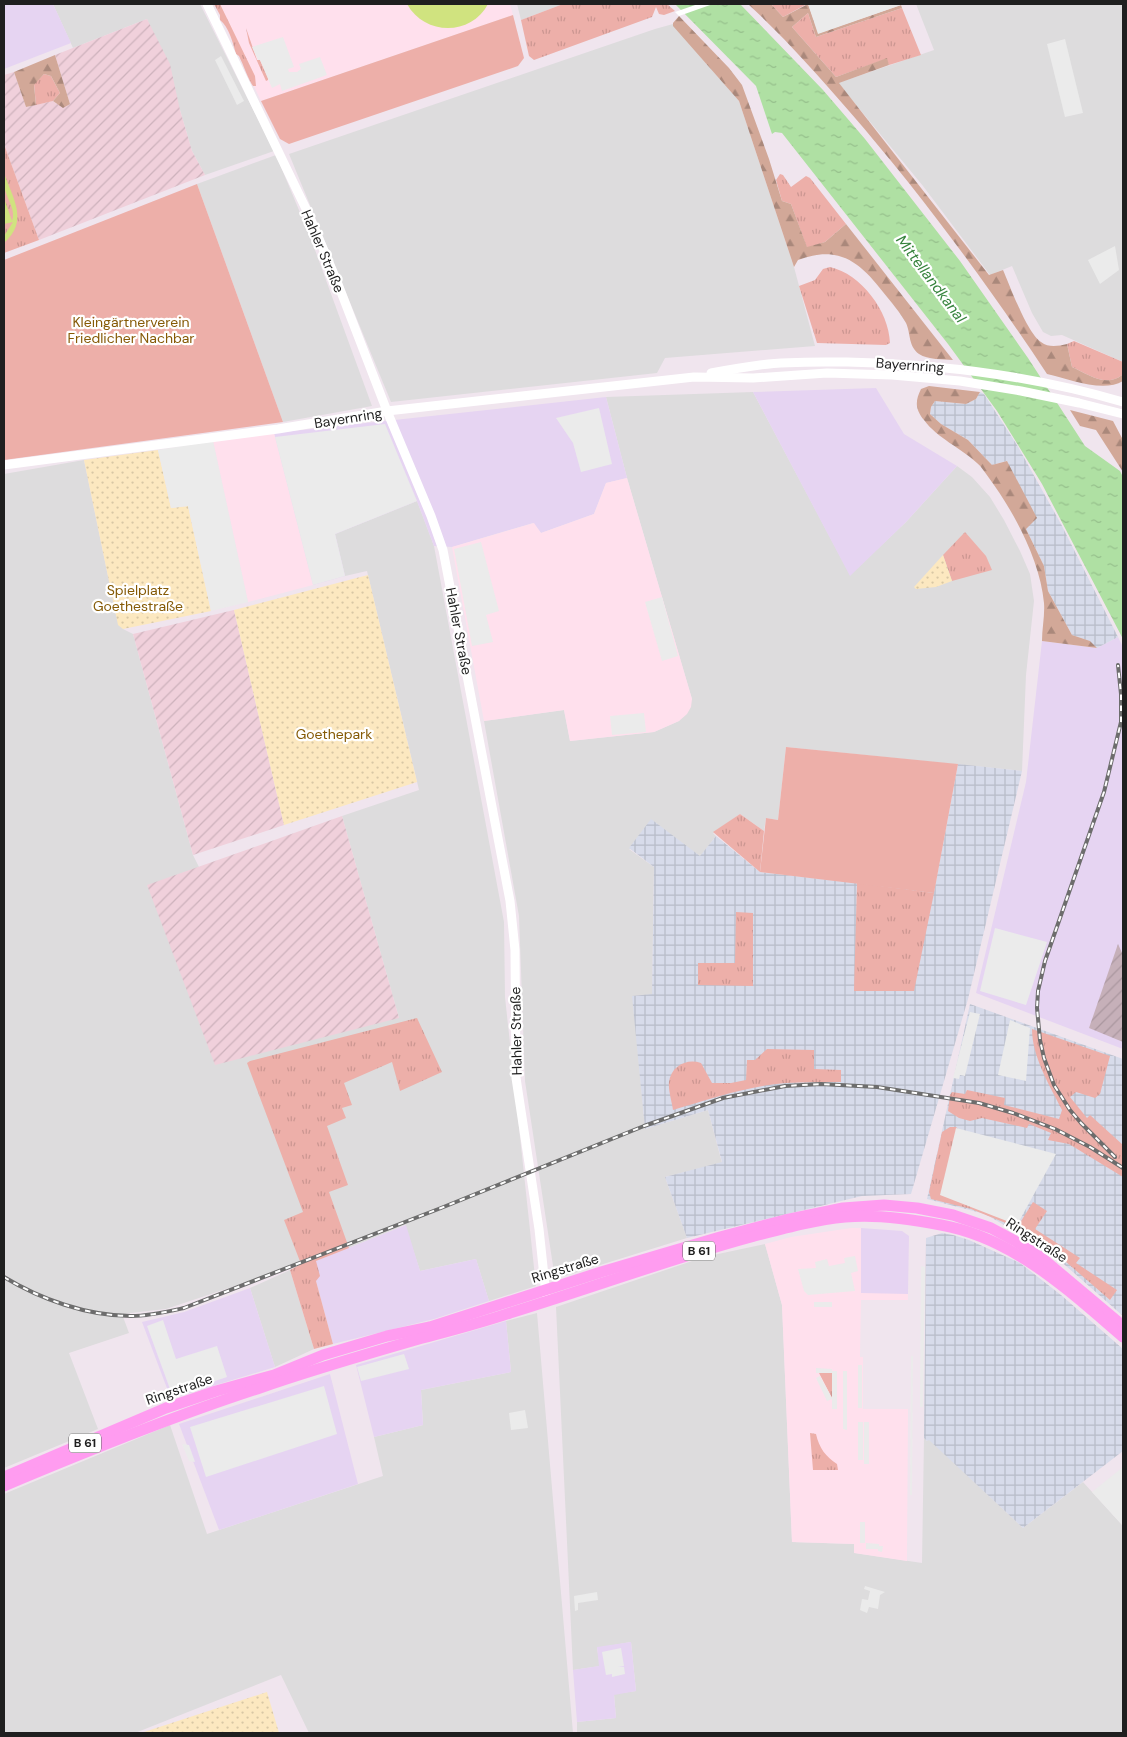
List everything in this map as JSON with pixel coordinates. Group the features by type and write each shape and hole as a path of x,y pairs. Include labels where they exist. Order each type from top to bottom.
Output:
{"main road":[{"name":"Ringstraße","path":"4,1477 182,1402 274,1375 341,1349 430,1326 688,1246 785,1220 843,1208 901,1206 954,1215 980,1224 1003,1234 1042,1258 1123,1326"},
{"name":"Ringstraße","path":"4,1486 170,1419 257,1388 546,1302 662,1262 793,1226 829,1219 867,1216 939,1224 986,1239 1044,1272 1123,1337"}],"street":[{"name":"Hahler Straße","path":"206,4 308,213 431,516 443,550 510,901 515,950 516,1078 540,1229 546,1302"},
{"name":"Bayernring","path":"4,466 387,411 694,377 761,364 816,362 892,363 951,368 1063,387 1123,402"},
{"name":"Bayernring","path":"694,377 753,378 827,373 874,374 960,381 1021,391 1123,414"}],"shaded area":[{"path":"4,4 53,4 71,43 4,69"},
{"path":"53,4 200,4 274,151 205,175 192,151 180,110 147,19 73,48"},
{"path":"215,4 510,4 513,15 261,101"},
{"path":"407,4 488,4 480,15 471,22 448,28 425,22 415,15"},
{"path":"517,4 563,4 521,20"},
{"path":"808,4 900,4 901,5 818,34"},
{"path":"916,4 1123,4 1123,362 1062,335 1051,336 1043,332 1032,313 1012,266 990,275 923,186 838,83 934,50"},
{"path":"147,19 170,64 180,110 192,151 205,175 39,240 4,144 4,75 14,72 26,107 53,101 57,104 70,104 55,55"},
{"path":"673,24 739,101 794,267 815,346 665,358 657,373 391,402 289,154"},
{"path":"283,37 294,67 288,69 289,72 297,72 301,69 299,64 320,57 327,75 282,91 280,84 272,88 252,47"},
{"path":"1065,39 1083,113 1065,117 1047,44"},
{"path":"221,56 244,101 237,105 215,60"},
{"path":"276,155 311,239 372,406 283,422 197,184"},
{"path":"4,173 15,201 17,218 12,235 4,243 4,236 13,222 4,224 4,198 12,221 13,213 4,188"},
{"path":"1115,246 1119,270 1100,284 1088,260"},
{"path":"876,388 904,434 957,466 906,522 850,576 753,392"},
{"path":"753,392 850,575 906,522 957,466 972,477 990,497 1004,520 1030,574 1034,601 1026,675 1022,771 786,747 778,820 766,818 764,831 740,814 713,833 716,836 700,857 629,849 654,867 652,995 633,996 645,1129 708,1110 722,1163 665,1177 687,1238 555,1279 525,1081 519,916 484,721 564,710 570,741 654,732 679,721 692,699 627,478 606,397"},
{"path":"980,392 984,394 1017,445 1061,524 1118,637 1097,648 1089,641 1072,635 1048,591 1044,566 1026,529 1007,461 992,465 968,440 941,424 930,414 931,407 935,401 966,404 976,399"},
{"path":"606,397 627,478 606,483 594,514 541,533 533,523 452,547 434,546 417,501 335,534 345,576 313,585 274,433"},
{"path":"599,408 612,464 581,472 573,443 556,418"},
{"path":"385,424 417,501 335,534 345,576 313,585 275,437"},
{"path":"274,433 313,585 248,602 213,441"},
{"path":"213,441 248,602 211,611 188,506 171,508 158,450"},
{"path":"84,460 108,576 123,629 133,634 193,855 199,867 147,886 399,1018 342,816 419,790 367,571 345,576 335,534 417,501 434,546 504,922 505,997 536,1286 489,1301 476,1259 420,1271 405,1225 349,1248 166,1309 122,1314 129,1333 69,1353 98,1429 4,1468 4,474"},
{"path":"627,478 692,699 691,707 687,714 679,721 654,732 570,741 564,710 484,721 452,547 534,523 541,533 594,514 606,483"},
{"path":"481,542 499,611 486,615 493,642 472,646 454,549"},
{"path":"662,597 678,656 662,661 645,602"},
{"path":"234,610 284,825 193,855 133,634"},
{"path":"1118,637 1123,647 1123,1049 976,993 1026,782 1042,641 1097,648"},
{"path":"644,713 646,732 612,735 610,716"},
{"path":"958,764 1022,771 968,999 911,1194 862,1196 687,1238 665,1177 722,1162 708,1110 645,1129 632,996 652,994 654,867 629,848 651,819 700,856 716,836 760,872 934,892"},
{"path":"342,816 399,1018 215,1065 147,885"},
{"path":"995,928 1047,942 1026,1005 980,991"},
{"path":"1118,944 1123,955 1123,1042 1089,1028"},
{"path":"970,1004 1123,1059 1123,1316 1049,1251 985,1214 927,1199"},
{"path":"970,1012 980,1014 965,1076 960,1075 959,1079 953,1078"},
{"path":"1010,1020 1030,1028 1026,1081 998,1075"},
{"path":"956,1128 1056,1154 1017,1225 940,1195"},
{"path":"406,1225 420,1271 476,1259 489,1301 434,1319 333,1344 316,1281 316,1261"},
{"path":"861,1228 902,1231 909,1236 908,1294 861,1294"},
{"path":"861,1228 861,1293 908,1294 908,1300 861,1300 860,1357 863,1357 863,1409 908,1409 907,1561 854,1553 854,1544 792,1542 782,1305 765,1244 791,1237"},
{"path":"942,1233 969,1240 1020,1263 1061,1295 1123,1349 1123,1451 1023,1528 929,1440 927,1441 924,1438 926,1238"},
{"path":"765,1244 782,1305 792,1542 854,1544 855,1553 922,1563 924,1438 927,1441 929,1439 1023,1528 1083,1482 1123,1526 1123,1733 577,1733 577,1722 616,1718 614,1694 636,1691 631,1642 597,1648 600,1666 573,1670 556,1307 704,1257"},
{"path":"855,1256 858,1271 851,1273 855,1291 808,1295 804,1291 798,1269 816,1268 815,1262 827,1259 829,1266 845,1263 844,1258"},
{"path":"921,1266 925,1267 923,1407 920,1407"},
{"path":"290,1270 314,1349 275,1367 250,1288"},
{"path":"250,1288 275,1367 180,1396 168,1391 142,1322 184,1312"},
{"path":"814,1302 832,1302 832,1307 814,1307"},
{"path":"537,1313 573,1733 309,1733 281,1675 135,1733 4,1733 4,1494 170,1425 207,1534 383,1476 374,1437 423,1425 421,1390 511,1372 506,1321"},
{"path":"163,1320 176,1359 217,1346 227,1377 176,1394 174,1388 170,1389 147,1326"},
{"path":"506,1321 511,1372 421,1390 423,1425 374,1437 356,1365"},
{"path":"404,1354 409,1369 361,1381 357,1367"},
{"path":"911,1356 913,1356 912,1495 910,1495"},
{"path":"858,1365 862,1365 862,1408 858,1408"},
{"path":"816,1368 837,1371 837,1409 832,1409 832,1399 827,1401 816,1378 820,1376 832,1398 832,1373 816,1373"},
{"path":"843,1371 847,1371 847,1430 843,1429"},
{"path":"330,1374 358,1484 219,1530 179,1424"},
{"path":"324,1386 337,1434 206,1477 190,1427"},
{"path":"525,1410 528,1428 511,1430 509,1413"},
{"path":"858,1422 863,1422 863,1460 858,1460"},
{"path":"864,1422 869,1422 869,1464 864,1464"},
{"path":"182,1444 189,1445 195,1462 189,1461"},
{"path":"1123,1467 1123,1526 1092,1492"},
{"path":"860,1522 865,1522 865,1543 860,1543"},
{"path":"866,1543 883,1546 882,1552 878,1551 878,1549 866,1549"},
{"path":"865,1586 885,1592 880,1595 878,1609 869,1607 867,1613 860,1610 862,1599 868,1600 870,1591 864,1589"},
{"path":"597,1592 598,1600 578,1603 578,1610 575,1611 574,1596"},
{"path":"631,1642 636,1691 614,1695 616,1718 577,1722 573,1670 599,1666 597,1647"},
{"path":"621,1648 624,1666 618,1667 624,1667 625,1674 612,1677 612,1674 606,1675 602,1652"}],"green space":[{"path":"214,4 220,4 255,76 256,86 251,84"},
{"path":"563,4 667,4 675,11 664,15 659,14 656,7 652,17 534,60 529,56 521,20"},
{"path":"748,4 771,4 783,17 808,4 819,33 901,5 902,8 816,37 808,13 792,27 836,77 887,58 889,65 839,83 989,275 1003,270 1019,309 1036,337 1041,342 1050,346 1067,344 1072,367 1103,380 1116,379 1122,375 1123,365 1123,381 1106,386 1075,382 1047,374 977,272 902,174 812,70"},
{"path":"771,4 807,4 783,17"},
{"path":"902,8 921,55 889,65 886,59 836,77 792,27 808,13 816,37"},
{"path":"513,15 524,58 518,66 289,144 280,139 261,101"},
{"path":"679,16 729,68 742,85 782,201 791,204 807,247 825,242 846,224 953,360 927,357 915,351 911,344 908,327 901,315 874,281 856,264 836,255 825,254 798,260 794,267 739,101 673,26 673,23"},
{"path":"246,28 257,60 260,60 268,78 266,81 249,43"},
{"path":"55,55 70,104 63,108 53,101 60,93 51,76 44,74 34,85 36,105 26,107 14,72"},
{"path":"44,74 51,76 60,93 53,101 36,105 34,84"},
{"path":"4,144 39,240 4,253"},
{"path":"780,174 783,175 791,187 806,176 810,178 846,224 825,242 807,248 791,204 782,201 776,180"},
{"name":"Kleingärtnerverein Friedlicher Nachbar","path":"197,184 283,422 4,460 4,260"},
{"path":"830,267 852,277 871,296 885,319 890,343 886,345 817,343 799,286 815,280 823,269"},
{"path":"1074,341 1123,362 1122,375 1116,379 1103,380 1072,367 1067,344"},
{"path":"929,386 980,392 976,399 966,404 935,401 931,407 930,414 941,424 968,440 992,465 1007,461 1037,518 1026,529 1044,566 1048,591 1072,635 1090,641 1097,648 1042,641 1044,603 1042,587 1024,537 1008,506 980,466 942,438 921,416 917,405 918,397 921,389"},
{"path":"1070,410 1113,421 1123,440 1123,472 1096,430 1080,426"},
{"name":"Spielplatz Goethestraße","path":"158,450 171,508 188,506 211,611 123,629 118,625 84,460"},
{"path":"965,532 986,556 992,570 952,581 943,555"},
{"path":"943,555 952,581 936,587 916,589 914,587"},
{"name":"Goethepark","path":"368,575 417,782 284,825 234,610"},
{"path":"786,747 958,764 934,893 760,872 766,818 778,820"},
{"path":"740,814 764,831 760,872 713,832"},
{"path":"857,883 934,893 914,991 854,991"},
{"path":"736,912 753,913 753,986 698,985 698,963 735,963"},
{"path":"417,1018 442,1072 400,1091 392,1062 344,1083 352,1105 342,1108 346,1118 327,1126 348,1185 329,1192 349,1248 316,1261 320,1276 316,1281 333,1344 314,1349 290,1270 301,1264 284,1220 303,1212 247,1063"},
{"path":"1032,1029 1110,1056 1100,1094 1095,1098 1076,1092 1070,1097 1087,1118 1090,1115 1123,1145 1123,1177 1069,1144 1048,1140 1051,1133 1029,1124 1027,1128 982,1118 970,1121 959,1118 948,1111 952,1092 965,1094 967,1090 1005,1098 1004,1105 1059,1119 1062,1110 1038,1061"},
{"path":"767,1049 814,1050 814,1069 841,1070 841,1082 786,1083 758,1087 673,1110 669,1082 670,1076 680,1065 690,1062 701,1063 712,1083 731,1083 746,1080 747,1060 755,1060"},
{"path":"950,1127 958,1129 1017,1225 1033,1202 1047,1211 1035,1229 1080,1258 1076,1263 1117,1290 1110,1300 1058,1255 1019,1232 1013,1226 971,1209 931,1199 929,1192 942,1132"},
{"path":"819,1373 832,1373 832,1398"},
{"path":"810,1433 816,1434 821,1448 837,1464 838,1470 813,1470"},
{"path":"267,1692 279,1733 141,1733"}],"water":[{"name":"Mittellandkanal","path":"675,4 740,4 823,90 865,139 960,261 1028,358 1085,446 1120,471 1123,477 1123,639 1042,484 997,411 948,344 782,133 775,132 772,134 756,86"}],"pier":[{"path":"698,4 713,4 679,16 675,12"}],"railway":[{"path":"1115,1157 1081,1123 1054,1085 1044,1058 1040,1040 1037,1008 1038,991 1045,961 1104,792 1121,722 1118,665"},
{"path":"4,1277 48,1299 98,1313 138,1316 184,1308 441,1208 644,1126 723,1098 785,1086 821,1084 877,1087 979,1103 1013,1113 1055,1129 1090,1147 1123,1168"}]}
